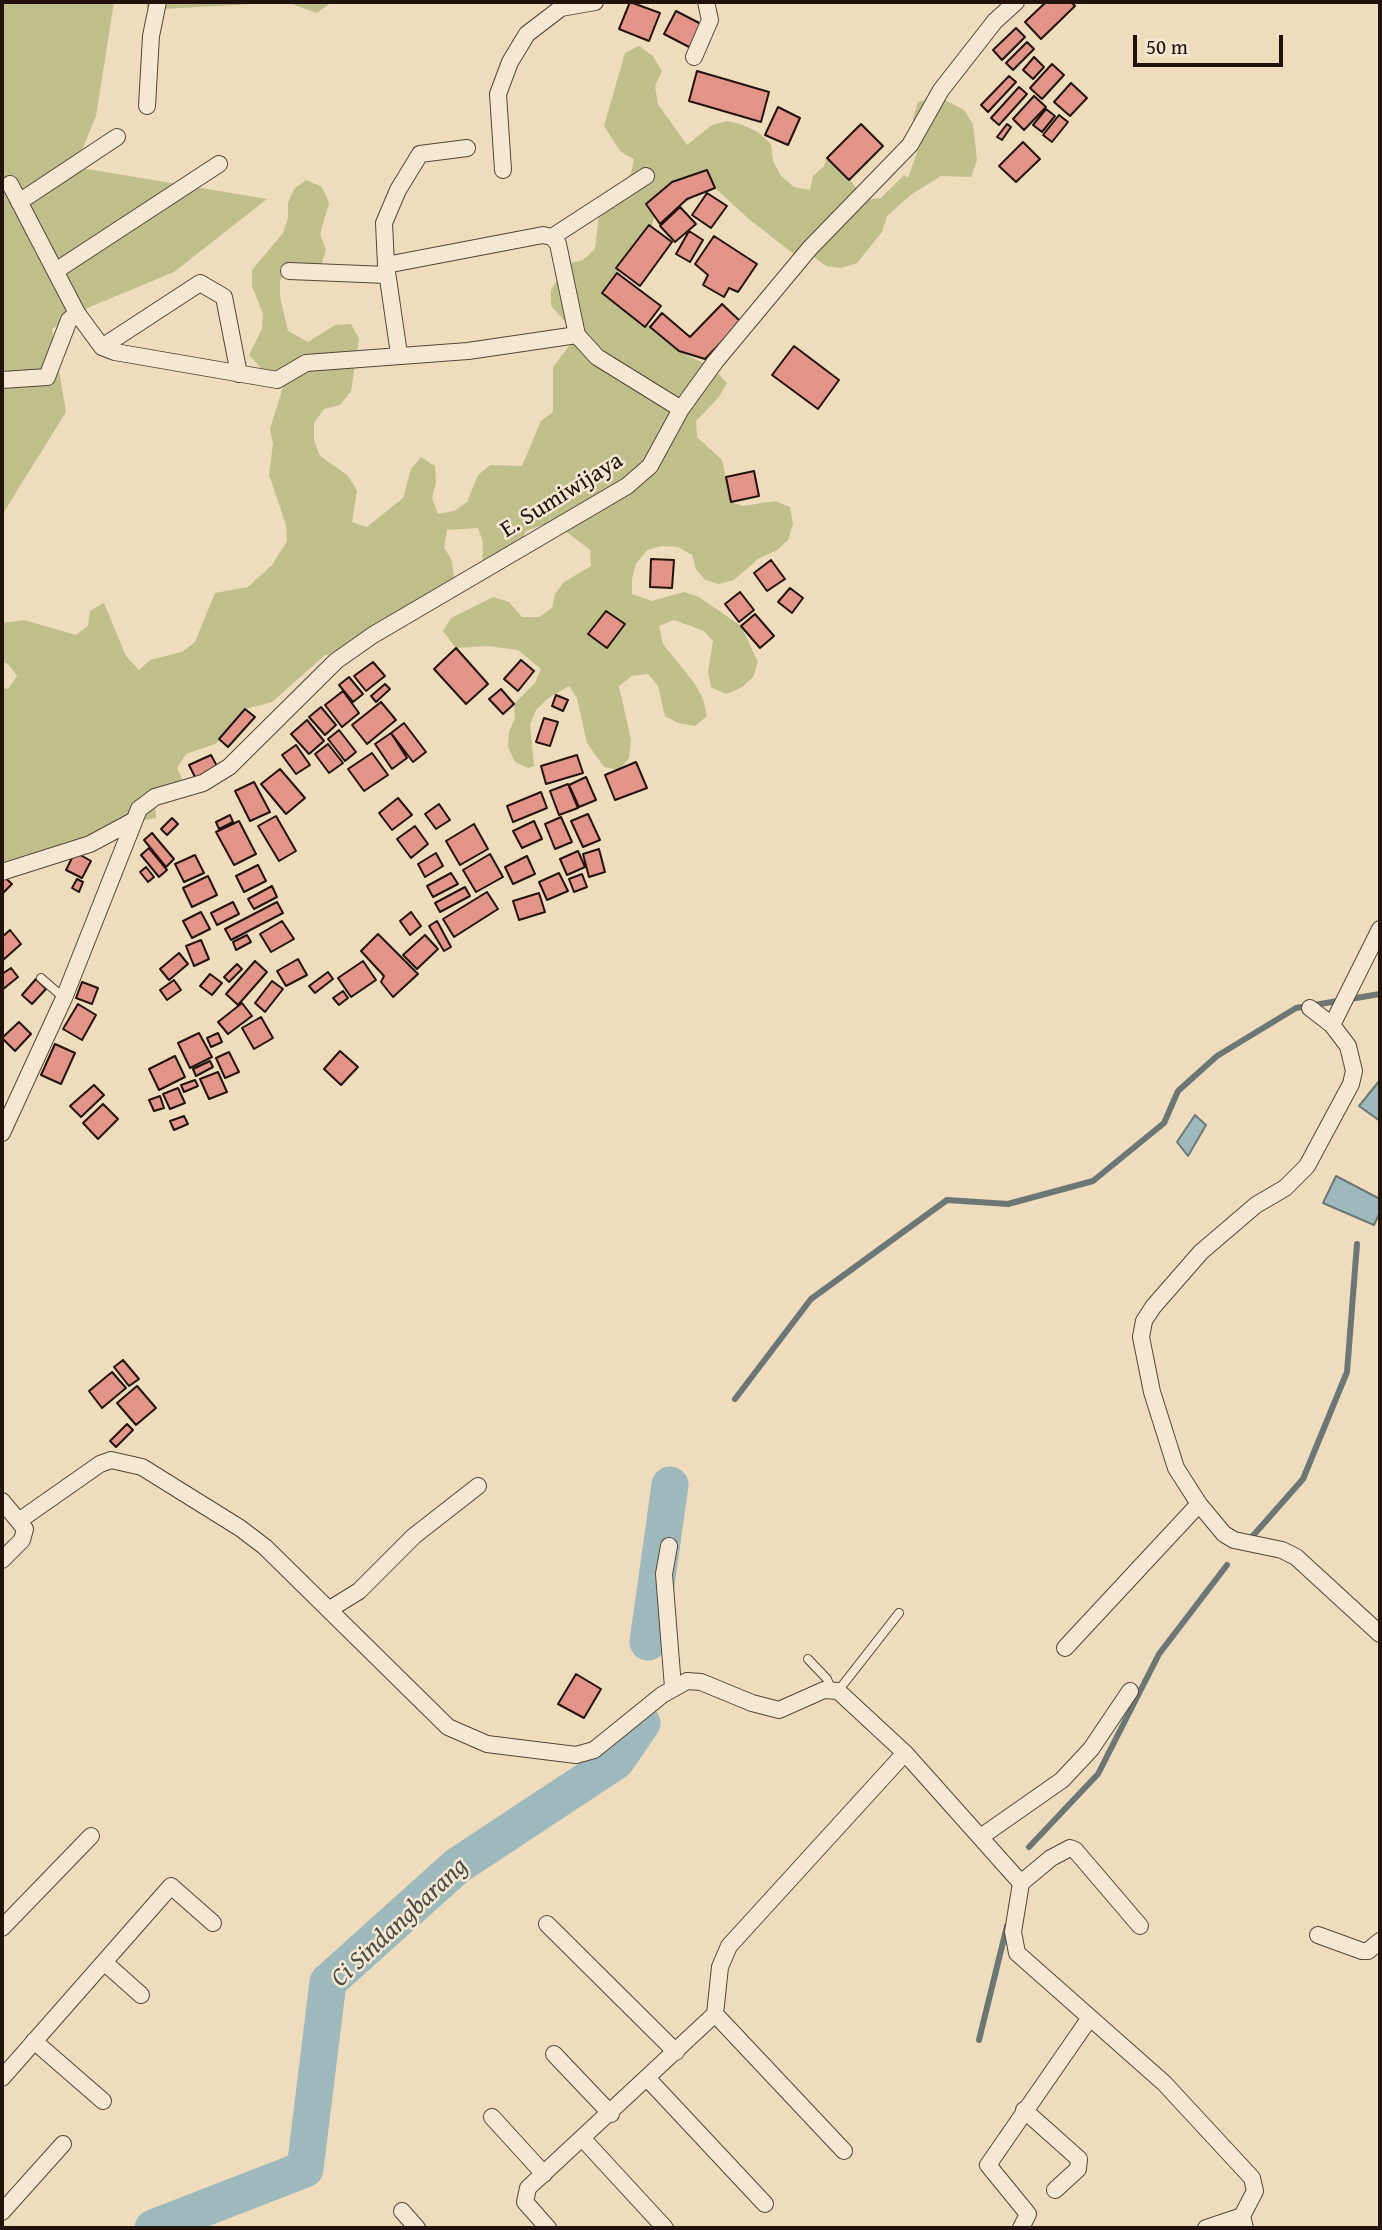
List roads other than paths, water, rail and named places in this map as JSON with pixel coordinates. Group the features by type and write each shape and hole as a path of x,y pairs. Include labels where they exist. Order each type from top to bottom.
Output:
{"street":[{"path":"146,106 145,88 158,2"},
{"path":"503,170 498,94 510,62 527,34 561,5 595,2"},
{"path":"694,57 710,20 706,2"},
{"name":"E. Sumiwijaya","path":"2,872 90,844 131,822 142,805 155,797 203,782 229,767 336,661 373,635 627,486 650,466 681,409 715,362 810,248 910,145 941,90 995,21 1016,2"},
{"path":"19,202 117,137"},
{"path":"399,354 387,270 384,223 398,190 420,154 467,148"},
{"path":"57,270 219,164"},
{"path":"552,237 646,176"},
{"path":"10,184 77,313 102,347 277,380 306,363 399,354 468,351 577,335"},
{"path":"289,271 387,270 543,235 552,237 558,244 577,335 597,357 681,409"},
{"path":"102,347 200,283 224,297 239,374"},
{"path":"2,380 47,377 69,320 77,313"},
{"path":"2,1133 64,998 131,822"},
{"path":"1336,1019 1380,929"},
{"path":"1310,1009 1336,1019 1348,1046 1354,1071 1351,1084 1307,1166 1285,1188 1256,1205 1201,1252 1144,1321 1141,1337 1152,1392 1176,1468 1199,1504 1224,1534 1234,1540 1282,1549 1296,1557 1379,1628"},
{"path":"20,1520 88,1470 111,1460 126,1462 159,1476 240,1528 287,1566 448,1727 487,1744 576,1755 594,1750 673,1687 687,1681 701,1682 752,1703 779,1710 815,1693 835,1690 905,1753 982,1836 1021,1883"},
{"path":"330,1609 359,1591 414,1536 478,1486"},
{"path":"2,1501 25,1529 22,1541 2,1560"},
{"path":"1065,1648 1199,1504"},
{"path":"669,1546 664,1574 673,1687"},
{"path":"982,1836 1062,1780 1091,1749 1130,1691"},
{"path":"548,2228 525,2202 528,2188 611,2114 715,2014 720,1967 729,1946 905,1753"},
{"path":"2,1928 91,1836"},
{"path":"1140,1926 1075,1850 1070,1848 1051,1858 1021,1883 1013,1932 1017,1953 1164,2083 1239,2161 1255,2186 1243,2222 1206,2228"},
{"path":"2,2078 171,1886 214,1923"},
{"path":"547,1924 676,2052"},
{"path":"1318,1935 1362,1951 1368,1951 1380,1941"},
{"path":"104,1962 141,1995"},
{"path":"715,2014 844,2151"},
{"path":"1021,2228 1028,2214 988,2165 1089,2019"},
{"path":"34,2041 103,2101"},
{"path":"554,2054 611,2114"},
{"path":"648,2079 765,2204"},
{"path":"1024,2110 1079,2159 1078,2169 1055,2190"},
{"path":"492,2117 544,2174"},
{"path":"583,2139 665,2228"},
{"path":"4,2204 63,2144"},
{"path":"402,2211 417,2228"}],"lane":[{"path":"41,978 64,998"},
{"path":"808,1659 835,1690 899,1613"}],"water":[{"path":"1380,1080 1380,1121 1359,1106"},
{"path":"1195,1115 1206,1125 1188,1156 1177,1142"},
{"path":"1336,1176 1380,1199 1380,1212 1374,1225 1323,1203"}],"waterway":[{"name":"Ci Sindangbarang","path":"735,1399 811,1299 947,1200 1008,1204 1093,1181 1164,1123 1178,1091 1217,1056 1296,1008 1380,994"},
{"path":"1251,1538 1303,1479 1347,1372 1357,1244"},
{"name":"Ci Sindangbarang","path":"648,1642 670,1485"},
{"path":"1029,1847 1098,1774 1159,1654 1227,1565"},
{"name":"Ci Sindangbarang","path":"153,2228 305,2169 328,1982 457,1866 616,1761 642,1723"},
{"path":"979,2040 1007,1926"}]}
